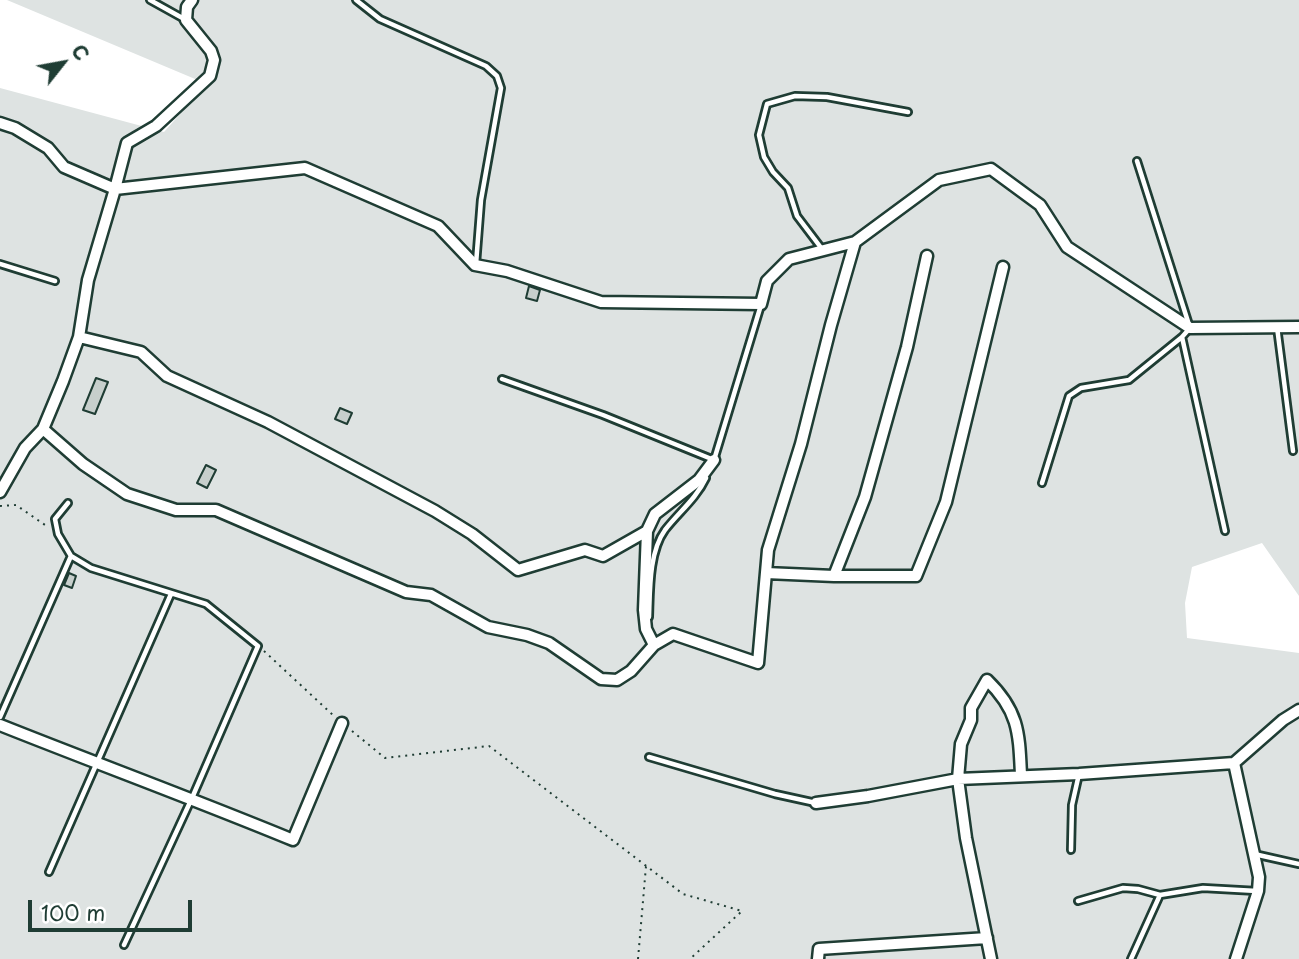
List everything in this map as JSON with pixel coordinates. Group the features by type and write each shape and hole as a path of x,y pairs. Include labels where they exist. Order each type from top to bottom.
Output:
{"street":[{"path":"0,492 25,448 43,429 79,337 88,280 127,143 156,125 204,83 213,68 211,51 186,20 187,7 192,0"},
{"path":"0,123 15,128 48,148 64,167 114,189 305,168 438,226 475,265 507,271 601,302 761,304 767,281 789,259 822,248 855,242 939,180 991,169 1040,205 1067,247 1190,328 1299,327"},
{"path":"43,429 83,464 127,494 176,510 216,510 406,592 431,595 488,626 549,643 601,679 617,680 631,671 654,645 673,634 758,663 768,550 801,444 855,242"},
{"path":"834,576 865,497 907,347 927,256"},
{"path":"766,573 916,576 946,502 1003,267"},
{"path":"79,337 142,352 167,376 268,422 435,511 472,534 518,570 585,550 603,555 647,531"},
{"path":"654,645 646,629 644,610 647,531 655,513 699,480 714,460"},
{"path":"991,959 966,838 958,779 961,744 971,720 971,708 987,680 1004,697 1019,732 1021,775"},
{"path":"816,803 958,779 1234,763 1283,720 1299,710"},
{"path":"0,725 192,798 293,840 342,723"},
{"path":"1234,763 1259,877 1258,891 1236,959"},
{"path":"818,959 819,949 987,938"}],"lane":[{"path":"150,0 186,20"},
{"path":"356,0 380,19 486,66 497,76 501,88 499,109 481,200 475,265"},
{"path":"822,248 797,216 788,188 764,157 759,135 767,104 795,96 827,97 908,112"},
{"path":"1042,483 1069,396 1081,388 1129,380 1190,328 1137,160"},
{"path":"0,264 55,281"},
{"path":"654,645 648,627 657,544 703,484 714,460 761,304"},
{"path":"1278,327 1293,451"},
{"path":"1182,337 1225,531"},
{"path":"502,379 603,415 714,460"},
{"path":"68,503 55,519 58,534 71,556 91,568 206,604 258,646 124,945"},
{"path":"0,717 71,556"},
{"path":"49,872 171,593"},
{"path":"649,757 775,794 816,803"},
{"path":"1071,850 1072,805 1079,774"},
{"path":"1253,854 1299,864"},
{"path":"1078,901 1123,888 1160,895 1203,888 1237,892 1258,891"},
{"path":"1131,959 1160,895"}],"path":[{"path":"0,506 16,505 58,534"},
{"path":"258,646 342,723 385,758 489,746 683,894 742,911 690,959"},
{"path":"638,959 646,866"}],"shaded area":[{"path":"7,0 1299,0 1299,596 1262,543 1192,567 1185,603 1187,638 1299,653 1299,959 0,959 0,88 164,132 207,84"}],"building":[{"path":"529,286 540,290 537,301 526,298"},
{"path":"96,378 108,382 95,414 83,410"},
{"path":"340,408 352,413 347,424 335,419"},
{"path":"206,465 216,470 207,488 197,483"},
{"path":"69,573 76,576 72,588 64,585"}]}
